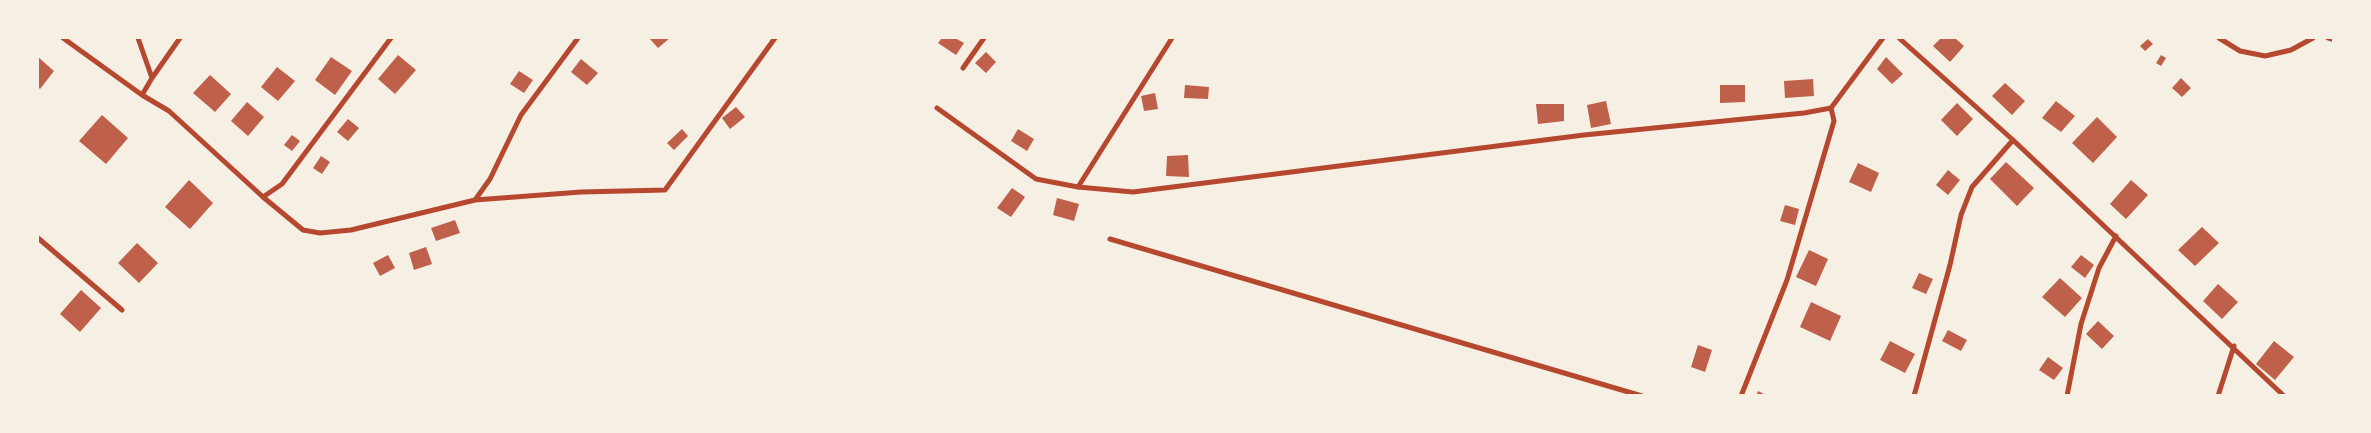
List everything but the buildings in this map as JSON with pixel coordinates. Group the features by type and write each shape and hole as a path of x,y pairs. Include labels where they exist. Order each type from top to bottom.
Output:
{"street":[{"path":"63,38 142,95 168,111 263,198 303,230 320,233 351,230 475,200 581,192 665,190 775,38"},
{"path":"138,38 152,78"},
{"path":"142,95 180,38"},
{"path":"263,198 282,184 391,38"},
{"path":"475,200 490,180 521,115 578,38"},
{"path":"963,68 984,38"},
{"path":"1078,187 1172,38"},
{"path":"937,108 1036,179 1078,187 1133,192 1584,135 1831,108 1883,38"},
{"path":"1899,38 2013,140 2234,346 2284,396"},
{"path":"2219,38 2240,51 2265,56 2291,50 2313,38"},
{"path":"2328,38 2334,40"},
{"path":"1741,396 1787,280 1834,121 1831,108"},
{"path":"1914,396 1950,265 1961,215 1972,187 2013,140"},
{"path":"2067,396 2082,324 2099,268 2116,236"},
{"path":"38,238 122,310"},
{"path":"1110,239 1642,396"},
{"path":"2218,396 2234,346"}]}
